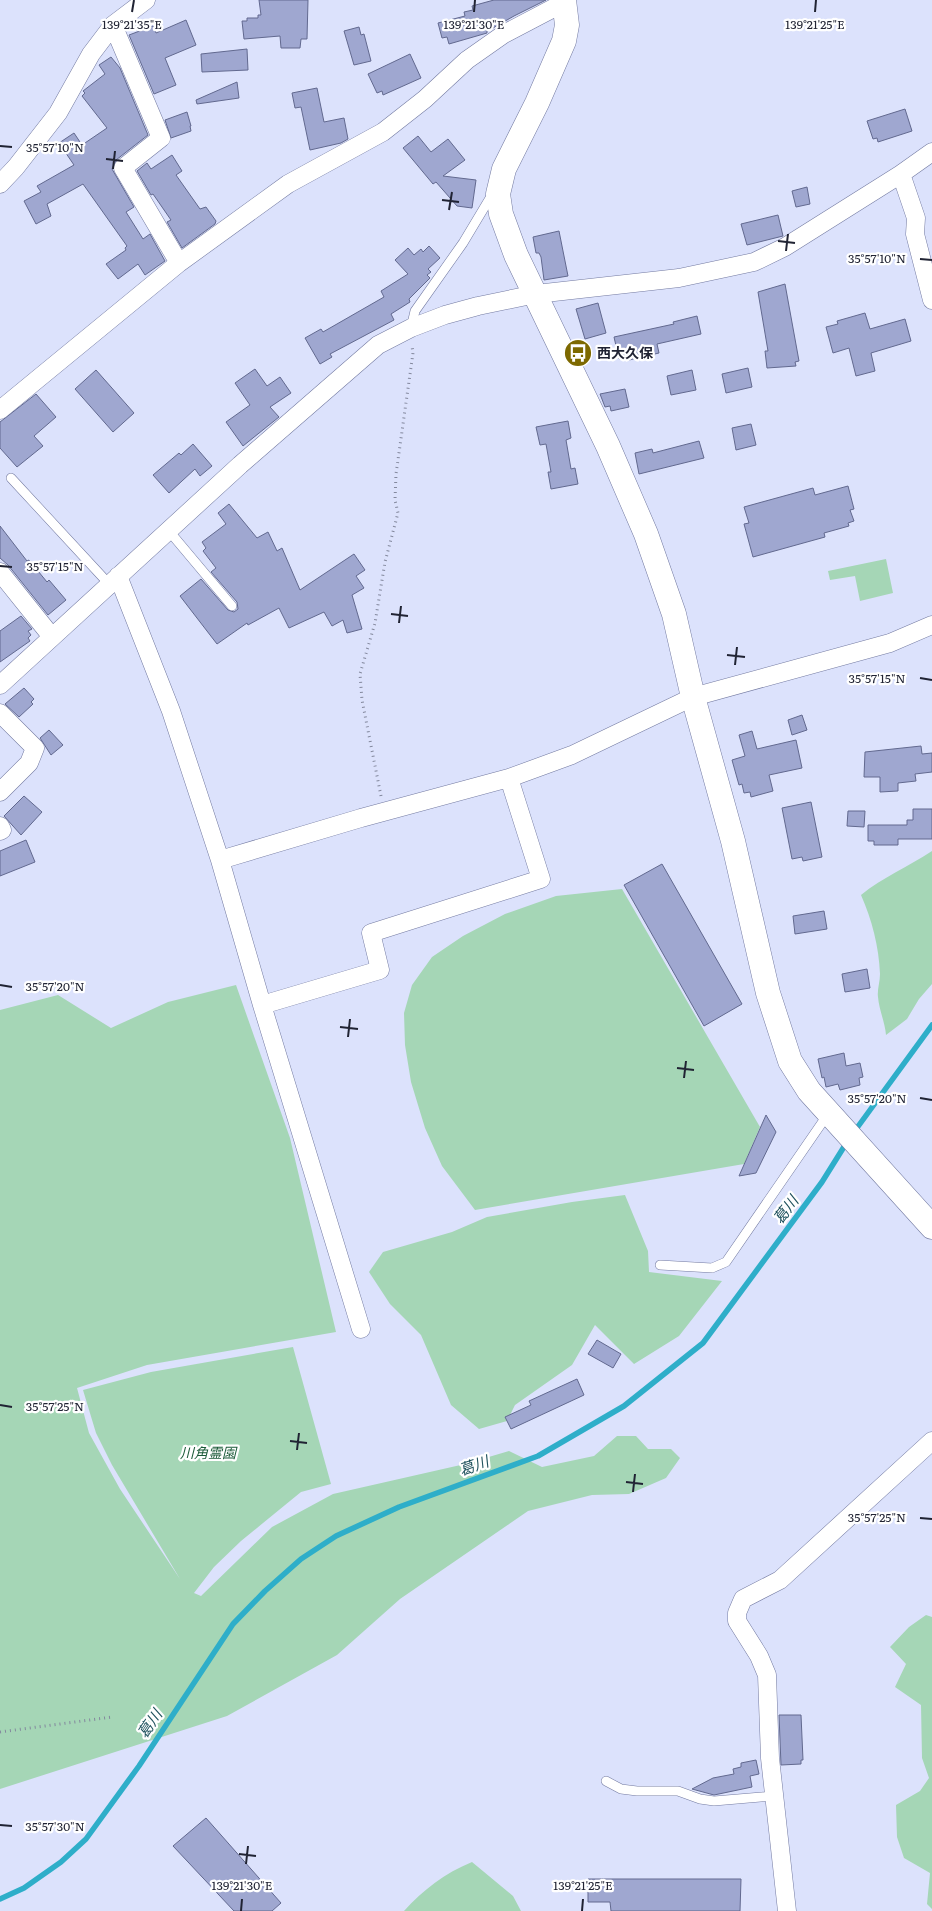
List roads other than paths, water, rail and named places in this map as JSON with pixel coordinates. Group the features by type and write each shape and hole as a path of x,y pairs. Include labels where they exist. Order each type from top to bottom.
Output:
{"street":[{"path":"0,184 16,167 58,113 91,54 113,25 146,0"},
{"path":"0,410 179,263 288,184 383,132 425,99 467,60 504,34 565,1 567,25 564,41 537,103 504,169 498,194 501,214 516,255 608,446 646,534 674,614 693,697 733,841 768,993 790,1061 809,1091 832,1118 932,1227"},
{"path":"113,25 161,138 123,168 179,263"},
{"path":"0,685 240,465 378,346 411,328 445,315 536,294 670,279 754,262 785,247 901,174 932,152"},
{"path":"901,174 924,217 915,234 932,300"},
{"path":"0,572 52,637"},
{"path":"114,580 171,711 220,860 262,1006 361,1329"},
{"path":"220,860 509,778 572,755 693,697 890,643 932,625"},
{"path":"0,713 35,748 30,763 0,792"},
{"path":"262,1006 380,970 371,933 541,879 509,778"},
{"path":"0,826 2,830 0,831"},
{"path":"787,1911 773,1796 767,1675 738,1621 737,1613 743,1599 780,1580 932,1441"}],"lane":[{"path":"411,328 415,311 463,243 501,180"},
{"path":"11,478 114,580"},
{"path":"169,531 232,606"},
{"path":"660,1265 712,1268 726,1262 832,1118"},
{"path":"606,1781 620,1789 678,1791 700,1799 714,1801 773,1796"}],"waterway":[{"name":"葛川","path":"854,1132 932,1025"},
{"name":"葛川","path":"0,1899 24,1888 61,1862 86,1839 139,1766 233,1624 265,1591 301,1559 336,1536 399,1507 538,1456 624,1406 703,1343 822,1182 847,1142"}],"place":[{"name":"西大久保","path":"578,353"}],"park label":[{"name":"川角霊園","path":"208,1453"}]}
